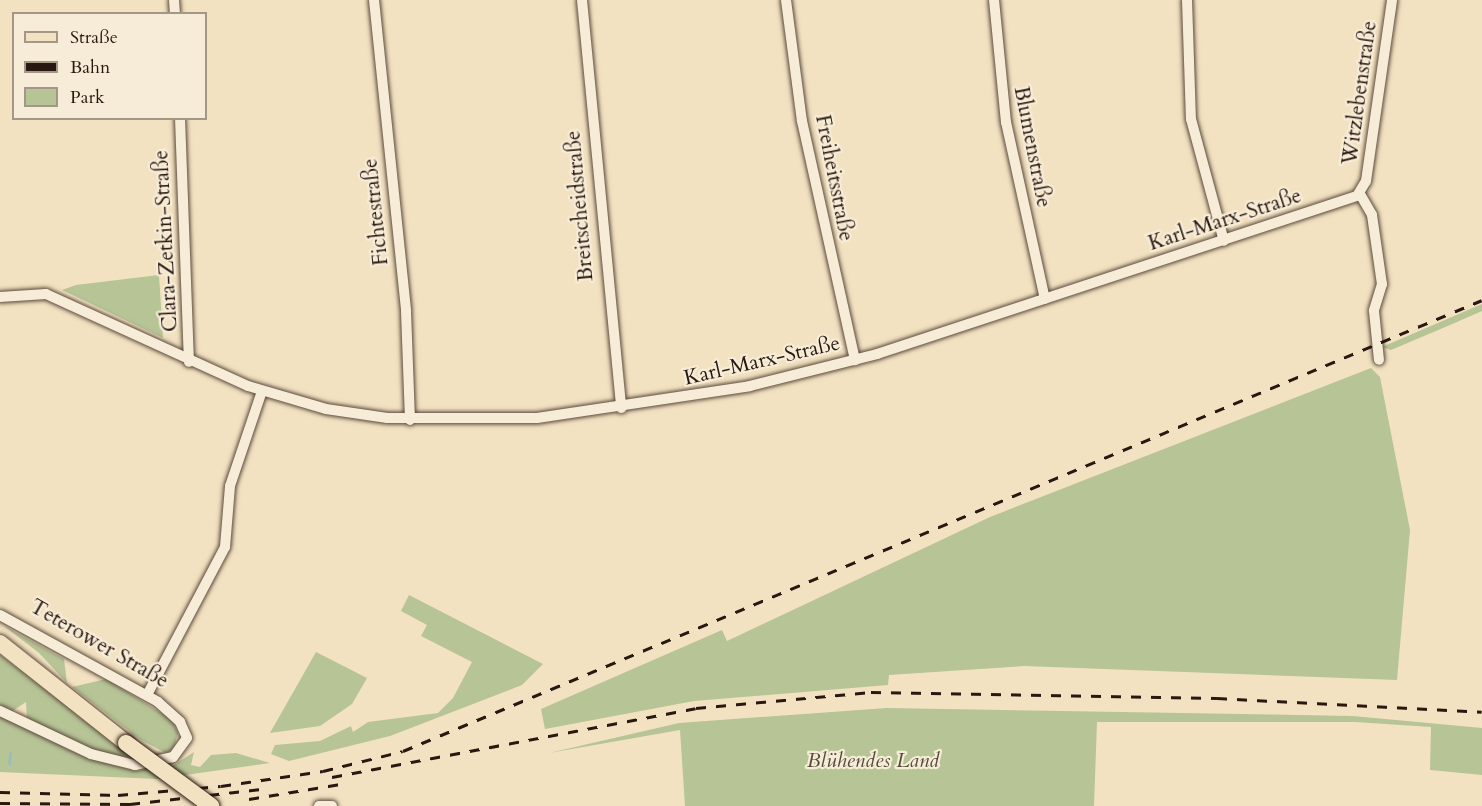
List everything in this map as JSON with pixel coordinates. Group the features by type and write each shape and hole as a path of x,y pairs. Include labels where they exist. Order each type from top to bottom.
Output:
{"main road":[{"path":"0,643 126,743 211,806"}],"street":[{"name":"Fichtestraße","path":"374,0 406,311 410,420"},
{"name":"Breitscheidstraße","path":"582,0 621,408"},
{"name":"Freiheitsstraße","path":"786,0 802,121 855,360"},
{"name":"Blumenstraße","path":"994,0 1006,122 1045,299"},
{"path":"1187,0 1191,118 1224,241"},
{"name":"Witzlebenstraße","path":"1361,192 1392,0"},
{"name":"Clara-Zetkin-Straße","path":"180,120 189,362"},
{"name":"Karl-Marx-Straße","path":"0,297 46,294 189,362 262,391 326,409 410,420 526,419 621,408 855,360 1224,241 1361,192"},
{"path":"1361,192 1372,215 1382,284 1374,312 1380,360"},
{"path":"147,695 225,547 230,486 262,391"},
{"name":"Teterower Straße","path":"0,615 147,695 180,722 187,738 180,753 149,765 92,754 0,711"},
{"path":"320,806 332,806"}],"green space":[{"path":"159,275 163,338 62,290 76,285"},
{"path":"1482,304 1482,311 1450,325 1391,350 1382,347"},
{"path":"1371,368 1380,377 1410,530 1397,680 1024,666 889,675 888,685 694,701 545,729 541,709 722,630 727,641 990,517"},
{"path":"409,595 543,664 522,685 390,736 289,761 271,754 275,745 320,741 351,726 353,732 368,722 438,713 453,698 472,662 421,636 427,625 401,611"},
{"path":"4,626 64,659 67,683 39,653"},
{"path":"316,652 367,678 352,704 320,726 270,733"},
{"path":"0,655 118,744 132,758 93,751 27,719 26,702 11,712 0,705"},
{"path":"106,679 171,719 178,733 174,748 166,753 141,740 72,687"},
{"name":"Blühendes Land","path":"887,708 1353,716 1482,728 1482,775 1430,770 1431,727 1355,722 1097,722 1094,806 685,806 680,730 549,753 679,723"},
{"path":"0,716 90,759 136,771 174,765 194,752 191,765 200,767 211,755 236,753 270,763 157,779 0,772"}],"waterway":[{"path":"9,763 10,753"}],"railway":[{"path":"0,792 118,795 221,786 323,771 403,751 1482,300"},
{"path":"332,777 696,708 871,692 1217,698 1482,712"},
{"path":"249,799 347,783"},
{"path":"0,803 130,804 261,789"}]}
